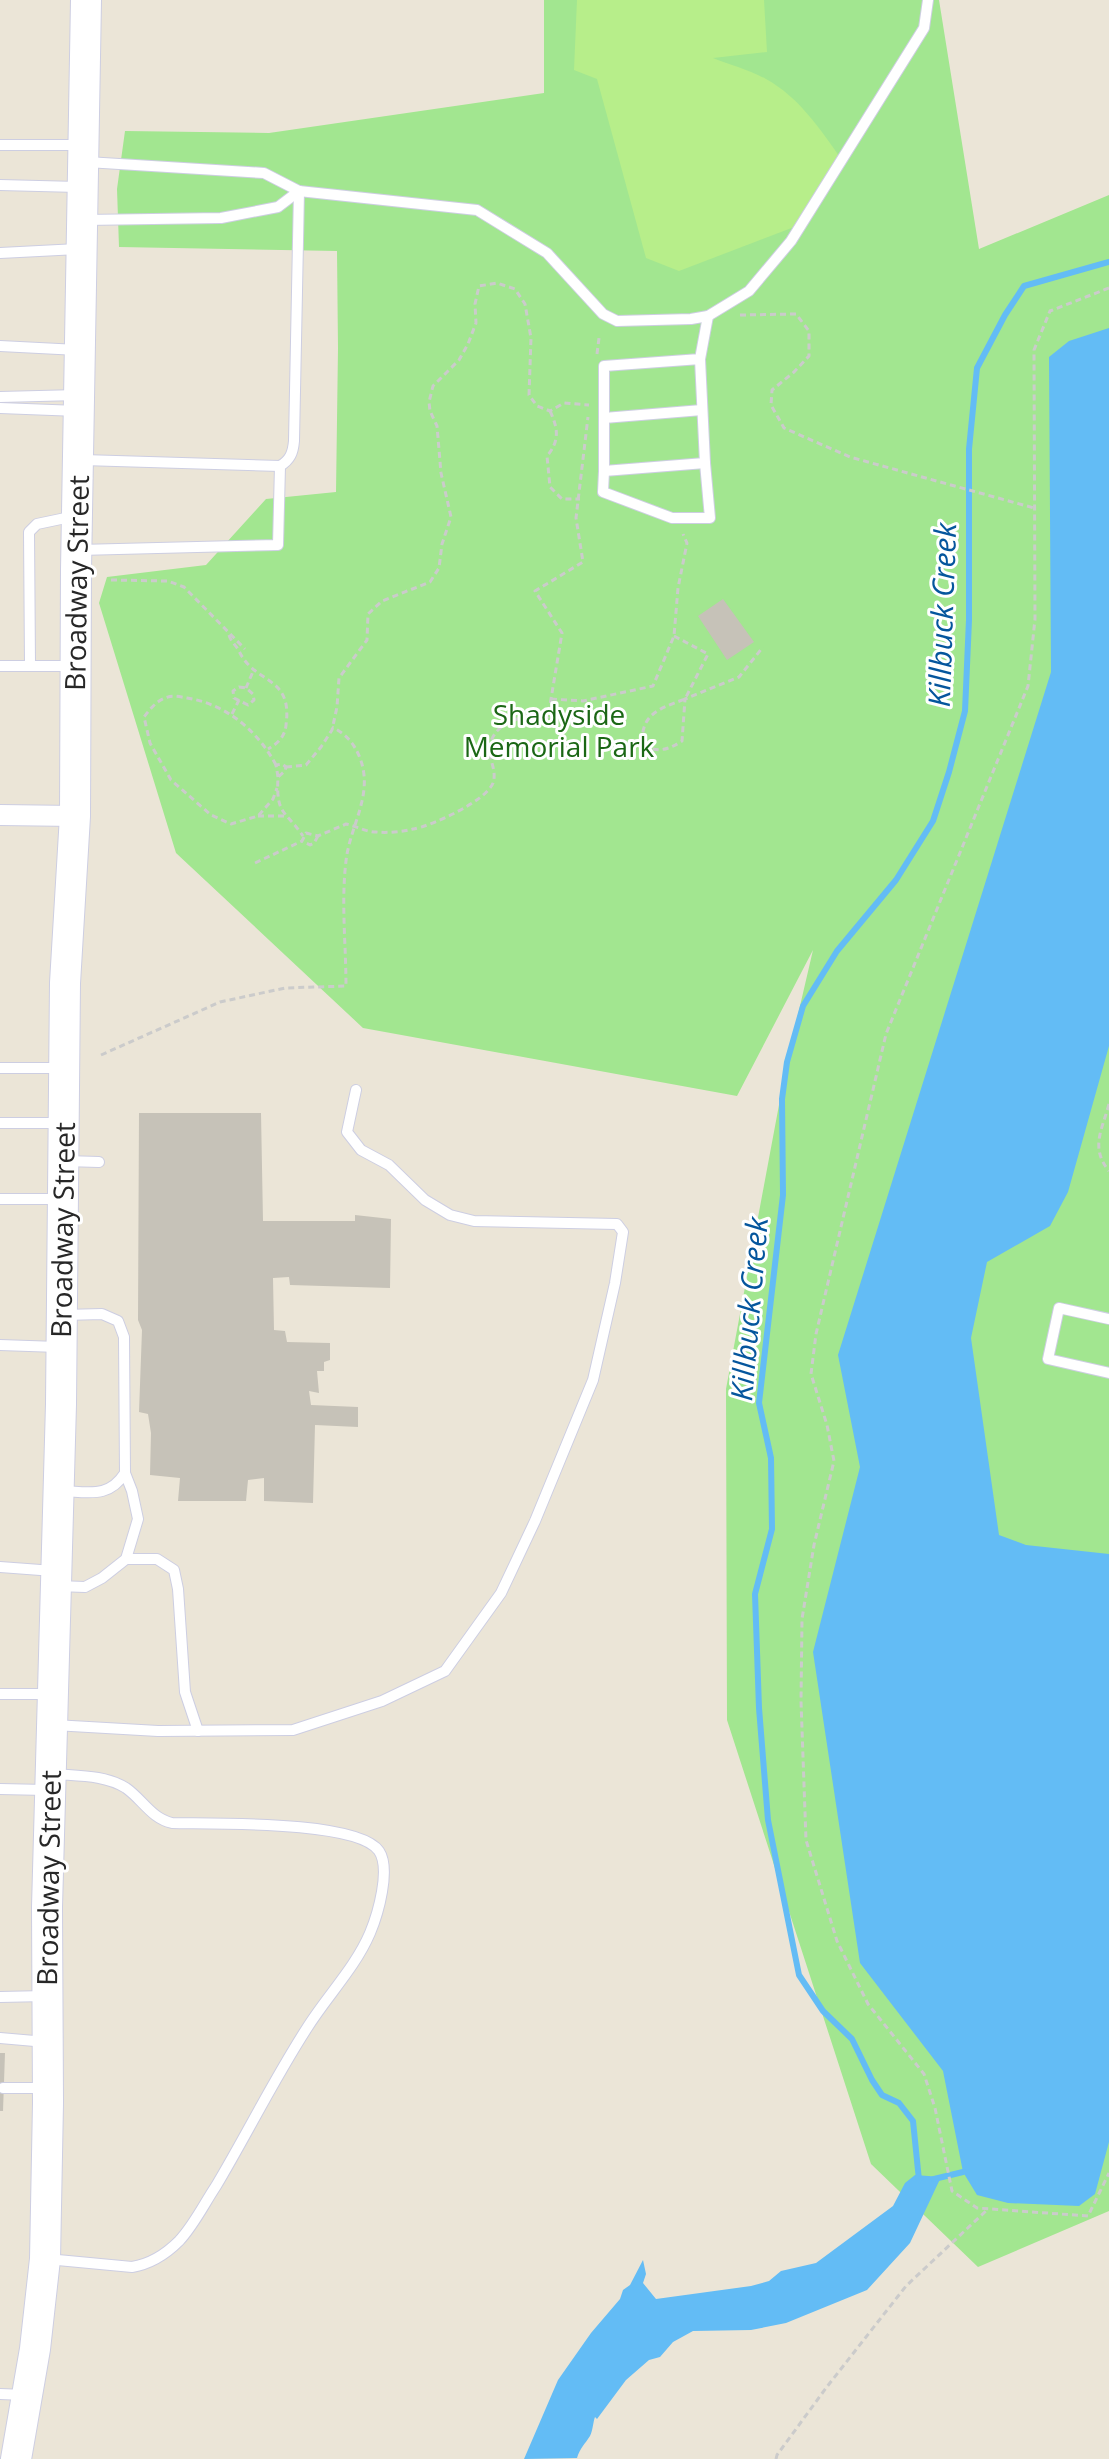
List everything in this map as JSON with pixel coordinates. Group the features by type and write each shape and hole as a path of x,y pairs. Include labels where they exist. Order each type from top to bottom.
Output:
{"main road":[{"name":"Broadway Street","path":"16,2459 13,2394 35,2349 45,2259 47,1907 62,1347 65,983 75,816 76,550 86,0"}],"street":[{"path":"0,815 75,816"}],"lane":[{"path":"0,145 85,165 264,173 299,191 477,210 547,253 603,314 617,321 691,319 708,316 749,291 791,241 924,28 928,0"},
{"path":"0,185 85,165"},
{"path":"0,253 84,234 221,218 278,207 299,191"},
{"path":"78,460 280,466 287,462 293,453 294,441 299,191"},
{"path":"700,359 604,366 603,492 672,518 710,518 700,359 708,316"},
{"path":"0,346 81,350"},
{"path":"0,397 80,403"},
{"path":"0,408 80,403"},
{"path":"604,418 702,410"},
{"path":"604,471 705,463"},
{"path":"76,550 278,545 280,466"},
{"path":"30,665 29,532 37,524 77,515"},
{"path":"0,666 76,666"},
{"path":"0,1068 64,1068"},
{"path":"52,1725 158,1731 293,1730 382,1701 445,1671 501,1593 535,1521 593,1380 623,1232 617,1224 474,1221 450,1215 425,1200 389,1165 361,1150 347,1132 356,1090"},
{"path":"0,1123 64,1123"},
{"path":"63,1161 99,1162"},
{"path":"0,1199 63,1199"},
{"path":"1109,1319 1059,1308 1048,1359 1109,1373"},
{"path":"0,1567 85,1587 126,1559 138,1519 125,1473 124,1337 118,1321 102,1314 62,1315"},
{"path":"0,1345 62,1347"},
{"path":"59,1491 100,1492 116,1486 125,1473"},
{"path":"126,1559 157,1559 174,1570 185,1692 198,1731"},
{"path":"0,1694 53,1694"},
{"path":"0,1789 89,1776 126,1789 158,1818 172,1823 292,1826 346,1834 364,1839 379,1850 384,1864 383,1889 363,1948 306,2029 227,2167 177,2243 145,2265 132,2267 45,2259"},
{"path":"0,1997 47,1996"},
{"path":"0,2038 48,2042"},
{"path":"3,2088 48,2088"}],"path":[{"path":"276,765 306,765 321,747 332,727 339,678 367,640 368,614 382,601 430,582 439,568 442,544 451,517 441,473 437,426 429,402 433,386 459,360 468,344 476,323 475,304 479,286 497,283 515,289 525,304 531,338 529,395 537,406 550,411 558,436 547,456 550,487 562,499 580,499"},
{"path":"1109,288 1050,311 1034,350 1035,619 1028,686 886,1034 816,1334 811,1374 827,1425 834,1461 814,1545 802,1619 801,1701 806,1840 837,1941 868,2004 924,2074 935,2108 952,2191 977,2208 1088,2216 1109,2173"},
{"path":"708,316 796,314 809,331 809,356 772,390 771,405 784,428 850,457 1034,508"},
{"path":"595,365 599,338"},
{"path":"284,816 258,816 231,824 211,815 171,780 150,743 144,717 156,703 171,695 199,700 232,714 268,749 276,765 277,801 284,816 310,845 318,836 346,824 372,832 413,829 438,822 486,793 493,782 490,746 497,731 525,715 548,717 562,633 535,591 583,562 576,518 589,405 564,403 550,411"},
{"path":"551,699 583,701 653,686 674,636 678,588 687,543 683,534"},
{"path":"111,580 168,581 184,587 245,649"},
{"path":"228,631 246,664 284,695 288,708 286,732 276,745 268,749"},
{"path":"674,636 708,654 685,699 682,741 668,750 651,749 642,745 641,729 654,711 685,699 739,677 763,647"},
{"path":"246,688 254,669"},
{"path":"239,687 253,694 254,700 248,705 239,700 234,698 233,691 239,687"},
{"path":"232,714 239,700"},
{"path":"101,1055 220,1002 285,988 346,986 346,861 366,786 365,771 352,742 332,727"},
{"path":"278,777 286,767"},
{"path":"258,816 273,799 277,788"},
{"path":"255,863 302,839 306,833 318,836"},
{"path":"1109,1104 1097,1147 1099,1159 1109,1171"},
{"path":"776,2459 826,2388 906,2286 988,2209"}],"green space":[{"name":"Shadyside Memorial Park","path":"544,0 939,0 979,249 1109,195 1109,2211 978,2267 871,2164 727,1720 726,1389 787,1062 813,950 737,1096 363,1028 176,853 99,603 107,577 206,565 266,499 336,492 337,251 119,247 117,189 125,131 269,133 544,93"},
{"path":"577,0 764,0 767,52 713,58 778,86 808,115 842,160 802,224 679,271 646,258 597,79 574,70"}],"water":[{"path":"1109,328 1109,1046 1068,1192 1050,1226 987,1262 971,1338 999,1535 1026,1545 1109,1554 1109,2142 1095,2194 1079,2206 1008,2203 977,2195 963,2172 943,2071 860,1963 813,1652 860,1467 838,1355 1051,672 1049,357 1069,341"},
{"path":"915,2175 941,2177 910,2243 867,2290 786,2323 751,2330 693,2331 673,2342 660,2357 649,2360 626,2380 597,2419 595,2417 590,2436 577,2458 524,2459 558,2380 620,2299 623,2290 630,2285 643,2260 646,2274 643,2283 656,2299 769,2281 781,2271 816,2263 893,2206 905,2183"}],"building":[{"path":"723,599 754,642 727,660 698,616"},
{"path":"139,1113 261,1113 263,1221 355,1221 355,1215 391,1219 390,1288 290,1285 289,1277 273,1278 274,1330 285,1331 287,1342 330,1343 330,1360 324,1362 324,1371 317,1371 319,1393 309,1391 311,1405 358,1407 358,1427 315,1425 313,1503 264,1501 264,1478 248,1480 246,1501 178,1501 180,1478 150,1475 148,1414 139,1412 142,1330 138,1320"},
{"path":"0,2053 5,2053 3,2111 0,2111"}],"waterway":[{"name":"Killbuck Creek","path":"919,2180 913,2121 899,2103 882,2095 852,2039 823,2011 799,1975 768,1820 759,1708 755,1594 772,1529 771,1458 759,1403 783,1195 782,1099 787,1062 803,1006 837,951 896,880 933,821 949,772 965,711 969,620 969,449 977,368 1024,286 1109,262"},
{"path":"934,2179 963,2172"}]}
